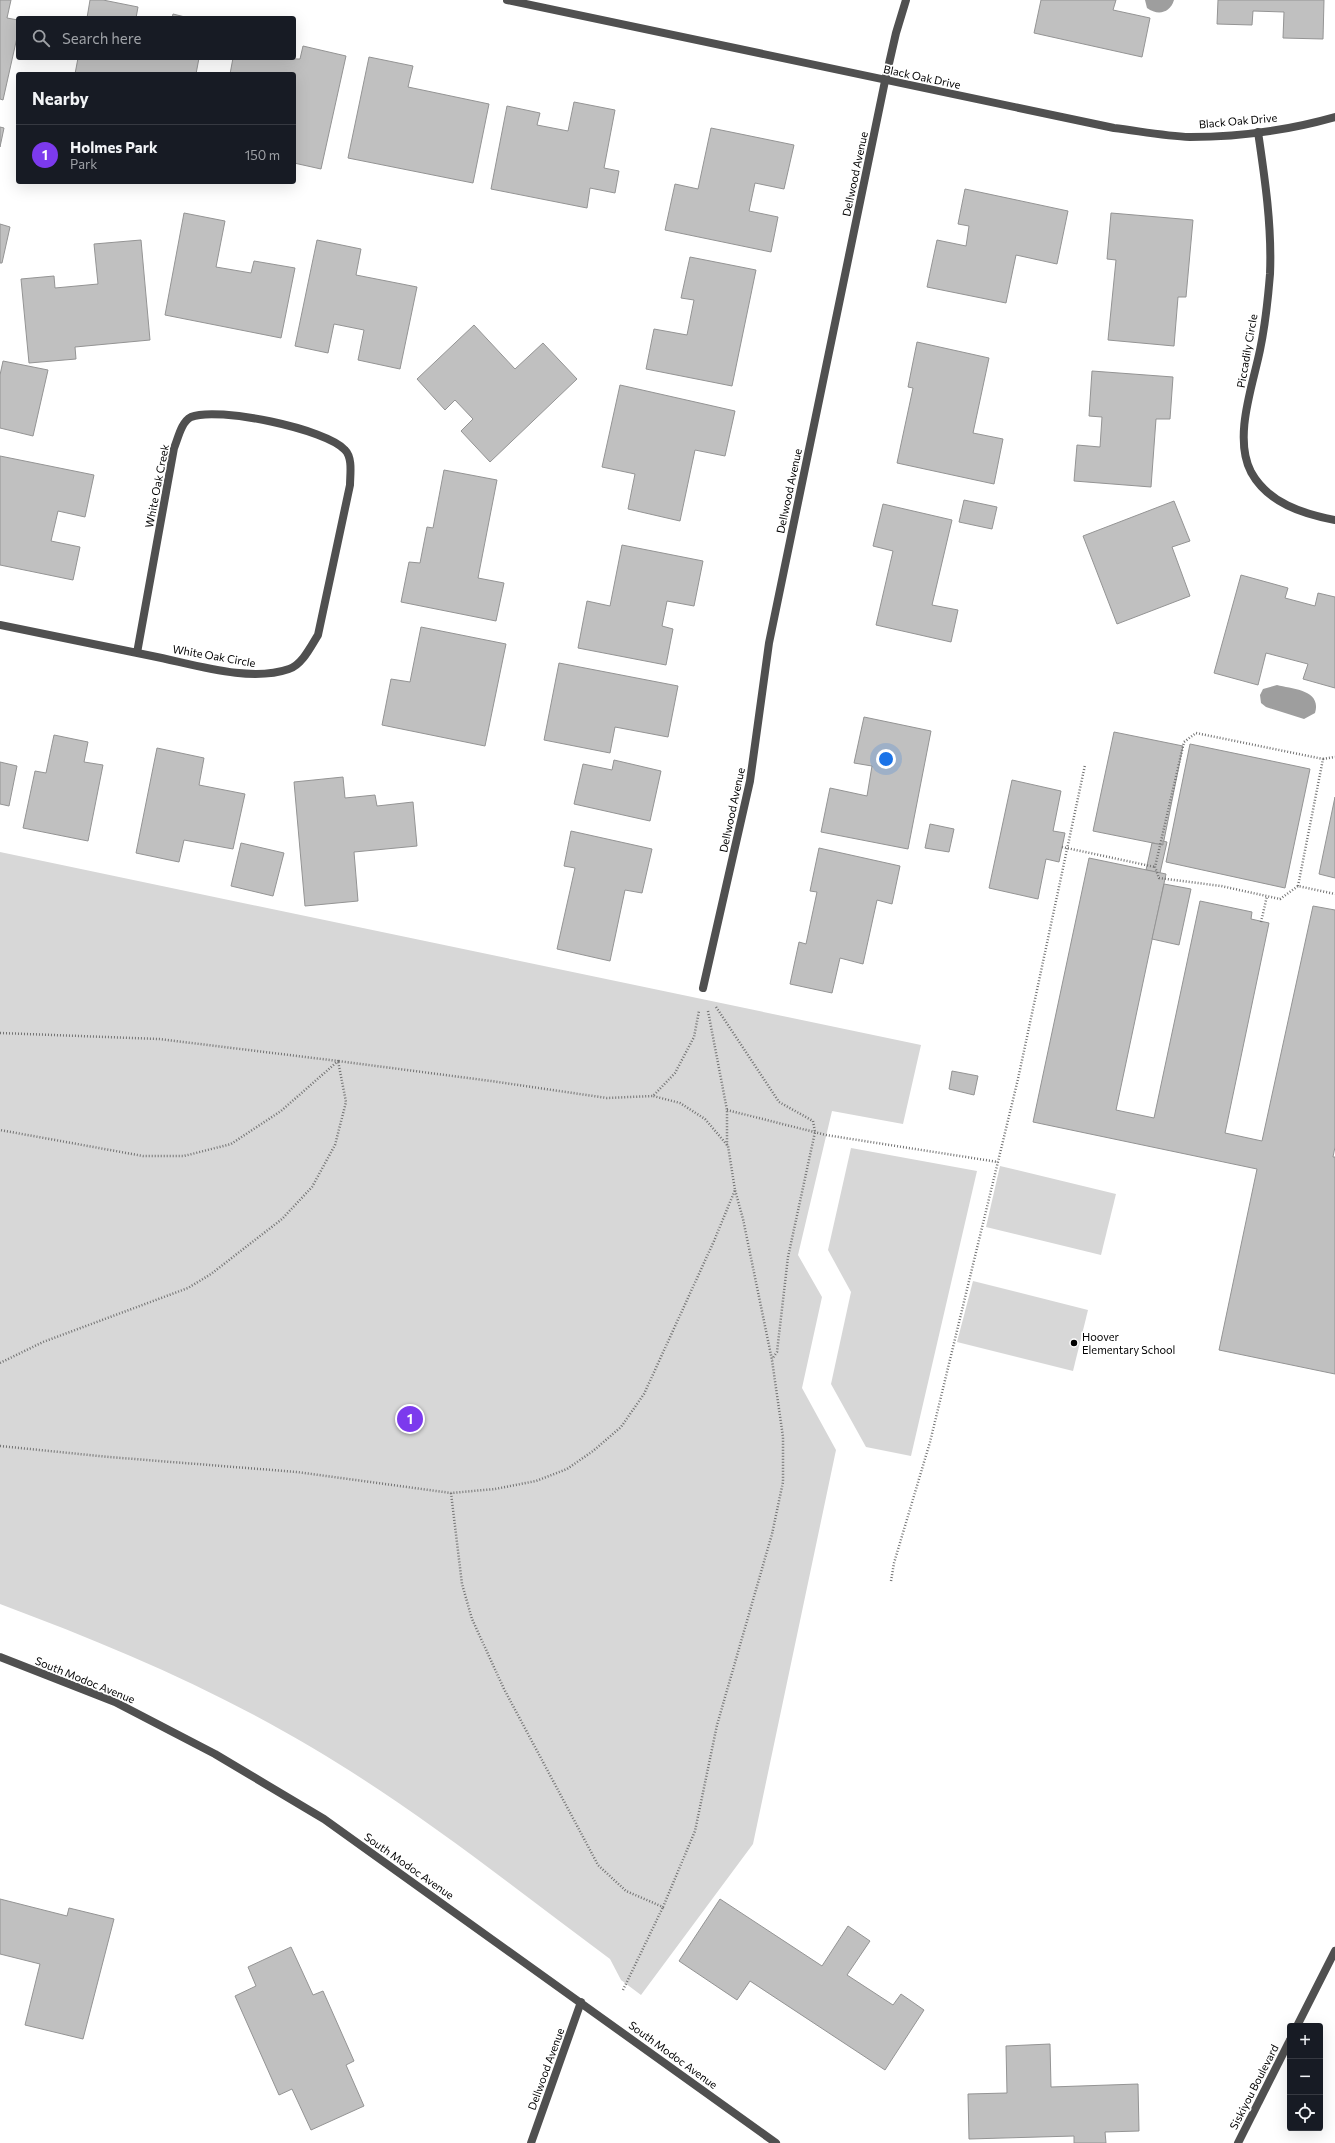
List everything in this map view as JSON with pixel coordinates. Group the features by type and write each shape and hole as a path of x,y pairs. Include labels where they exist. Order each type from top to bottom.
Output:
{"street":[{"name":"Black Oak Drive","path":"507,0 885,81 1114,128 1190,137 1258,132 1313,123 1335,117"},
{"name":"Dellwood Avenue","path":"703,988 750,781 769,643 885,81 896,33 906,0"},
{"name":"Piccadily Circle","path":"1258,132 1268,199 1270,274 1261,348 1245,422 1245,450 1251,472 1264,489 1280,502 1304,514 1335,520"},
{"name":"White Oak Creek","path":"137,653 174,448 182,427 190,418 207,413 227,414 315,432 335,442 346,451"},
{"name":"White Oak Circle","path":"0,625 246,675 269,674 291,669 305,655 318,635 349,493 350,466 346,451"},
{"name":"South Modoc Avenue","path":"0,1657 115,1702 215,1754 324,1819 776,2143"},
{"path":"1299,2023 1335,1951"},
{"name":"Dellwood Avenue","path":"531,2143 581,2002"},
{"name":"Siskiyou Boulevard","path":"1238,2143 1287,2046"}],"path":[{"path":"1323,759 1298,886 1280,898 1221,886 1159,878 1155,867 1184,742 1196,733 1323,759 1335,757"},
{"path":"891,1581 894,1563 930,1442 1018,1079 1085,766"},
{"path":"1062,847 1155,867"},
{"path":"1298,886 1335,894"},
{"path":"1261,922 1267,896"},
{"path":"653,1096 676,1073 694,1037 703,988"},
{"path":"623,1990 663,1907 695,1830 717,1725 772,1534 783,1482 783,1437 772,1360 744,1219 735,1190 728,1146 727,1110 703,988"},
{"path":"703,988 779,1102 813,1121 815,1132 788,1257 777,1352 772,1360"},
{"path":"0,1034 159,1039 491,1081 608,1098 653,1096 680,1103 704,1119 728,1146"},
{"path":"0,1130 143,1156 184,1156 231,1144 281,1111 338,1061"},
{"path":"0,1363 43,1342 188,1288 211,1274 282,1219 312,1187 335,1145 346,1102 338,1061"},
{"path":"727,1110 815,1132 998,1162"},
{"path":"0,1446 108,1457 297,1472 450,1493 495,1489 536,1481 567,1469 593,1451 621,1427 644,1394 711,1248 735,1190"},
{"path":"450,1493 462,1584 472,1619 504,1689 598,1865 626,1891 663,1907"}],"shaded area":[{"path":"1145,0 1174,0 1170,8 1167,10 1163,12 1155,12 1147,8"},
{"path":"1277,685 1305,692 1310,695 1314,699 1316,705 1315,713 1304,719 1266,707 1261,703 1260,695 1263,689"},
{"path":"0,852 921,1045 903,1124 832,1111 798,1255 822,1297 802,1388 836,1450 753,1844 641,1995 621,1980 610,1959 500,1876 388,1796 311,1747 236,1705 158,1668 80,1635 0,1604"},
{"path":"851,1148 977,1171 911,1456 866,1447 831,1384 851,1292 828,1250"},
{"path":"1000,1166 1116,1194 1101,1255 986,1227"},
{"path":"973,1281 1088,1310 1073,1371 957,1342"}],"building":[{"path":"0,0 11,0 7,18 16,20 16,42 3,100 0,99"},
{"path":"90,0 103,0 138,7 136,16 87,16"},
{"path":"1041,0 1116,0 1113,10 1150,18 1142,57 1034,33"},
{"path":"1218,0 1324,0 1323,39 1283,38 1284,12 1253,11 1252,25 1217,24"},
{"path":"303,46 346,56 321,169 296,163 296,72 230,72 233,60 300,59"},
{"path":"369,57 413,66 408,87 489,104 473,183 348,158"},
{"path":"78,60 199,60 196,72 75,72"},
{"path":"574,102 615,110 604,168 619,171 615,193 590,188 587,208 491,189 507,106 540,113 537,125 568,131"},
{"path":"0,127 4,128 0,147"},
{"path":"711,128 794,145 784,189 755,183 749,211 778,217 771,252 665,230 675,184 698,189"},
{"path":"965,189 1068,211 1057,264 1016,255 1006,303 927,287 937,240 966,246 969,226 958,224"},
{"path":"184,213 225,221 216,267 251,273 254,261 295,268 281,338 165,315"},
{"path":"1111,213 1193,220 1186,297 1178,297 1174,346 1108,340 1116,260 1107,259"},
{"path":"0,224 10,227 2,263 0,263"},
{"path":"141,240 150,340 75,347 76,359 29,363 21,279 54,276 55,288 98,284 94,244"},
{"path":"317,240 361,249 356,275 417,287 400,369 358,360 364,330 334,324 328,353 295,346"},
{"path":"690,257 756,270 732,386 646,369 654,329 687,335 694,300 681,298"},
{"path":"474,325 515,369 543,343 577,379 490,462 461,431 473,419 455,400 445,410 417,379"},
{"path":"917,342 989,358 973,433 1003,439 994,484 897,463 913,388 908,387"},
{"path":"3,361 48,370 33,436 0,428 0,375"},
{"path":"1092,371 1173,377 1170,419 1156,419 1151,487 1074,481 1077,445 1100,447 1102,417 1089,416"},
{"path":"620,385 735,411 725,456 695,450 680,521 628,509 635,474 602,467"},
{"path":"0,456 94,475 85,517 58,511 51,541 80,547 73,580 0,565"},
{"path":"444,470 497,480 478,578 504,583 496,621 401,602 409,562 420,563 427,527 433,528"},
{"path":"964,500 997,507 992,529 959,522"},
{"path":"1174,501 1190,541 1172,547 1190,596 1117,624 1083,536"},
{"path":"883,504 952,520 932,605 958,610 951,642 876,625 893,551 873,546"},
{"path":"622,545 703,561 694,606 667,601 662,626 673,629 666,665 578,648 587,601 610,606"},
{"path":"1241,575 1288,588 1285,598 1315,606 1318,593 1335,597 1335,688 1303,679 1308,664 1266,653 1258,685 1214,673"},
{"path":"421,627 506,644 485,746 382,725 391,679 410,682"},
{"path":"559,663 678,686 668,737 615,727 610,753 544,740"},
{"path":"864,717 931,731 908,849 821,832 830,788 867,796 872,766 854,763"},
{"path":"1114,732 1183,746 1163,845 1093,831"},
{"path":"54,735 88,742 84,762 103,765 88,841 23,828 35,771 46,773"},
{"path":"1190,744 1310,769 1285,888 1166,862"},
{"path":"157,748 204,758 199,785 245,794 233,849 184,840 179,862 136,853"},
{"path":"614,760 661,771 650,821 574,804 583,764 612,770"},
{"path":"0,762 17,766 9,806 0,804"},
{"path":"343,777 345,798 375,795 377,806 413,802 417,846 354,852 358,901 305,906 294,782"},
{"path":"1012,780 1061,791 1053,831 1065,833 1059,862 1046,859 1038,899 989,888"},
{"path":"1335,797 1335,878 1319,874"},
{"path":"930,824 954,829 949,852 925,848"},
{"path":"571,831 652,849 642,893 625,890 610,961 557,949 575,868 564,866"},
{"path":"1163,841 1167,842 1160,873 1146,870 1152,843 1163,845"},
{"path":"241,843 284,853 273,896 231,886"},
{"path":"819,848 900,866 892,904 877,900 863,964 840,958 832,993 790,984 799,942 806,944 817,892 810,891"},
{"path":"1089,858 1166,874 1116,1110 1154,1118 1200,901 1252,912 1251,919 1269,923 1225,1133 1262,1141 1313,906 1335,910 1335,1147 1333,1157 1335,1157 1335,1374 1219,1350 1257,1169 1033,1122"},
{"path":"1164,884 1191,889 1179,945 1152,939"},
{"path":"952,1071 978,1076 974,1095 949,1089"},
{"path":"0,1899 67,1916 69,1908 114,1919 83,2039 25,2025 40,1964 0,1954"},
{"path":"720,1899 822,1966 848,1926 870,1941 847,1975 893,2005 901,1994 924,2010 885,2070 750,1981 737,2000 679,1961"},
{"path":"291,1947 313,1995 323,1991 354,2061 346,2065 364,2106 311,2130 292,2089 279,2095 235,1996 256,1986 248,1967"},
{"path":"1050,2044 1051,2087 1138,2084 1139,2131 1105,2132 1106,2143 1074,2143 1074,2136 969,2139 968,2094 1007,2093 1006,2046"}],"place":[{"name":"Hoover Elementary School","path":"1074,1343"},
{"name":"Holmes Park","path":"410,1419"}]}
